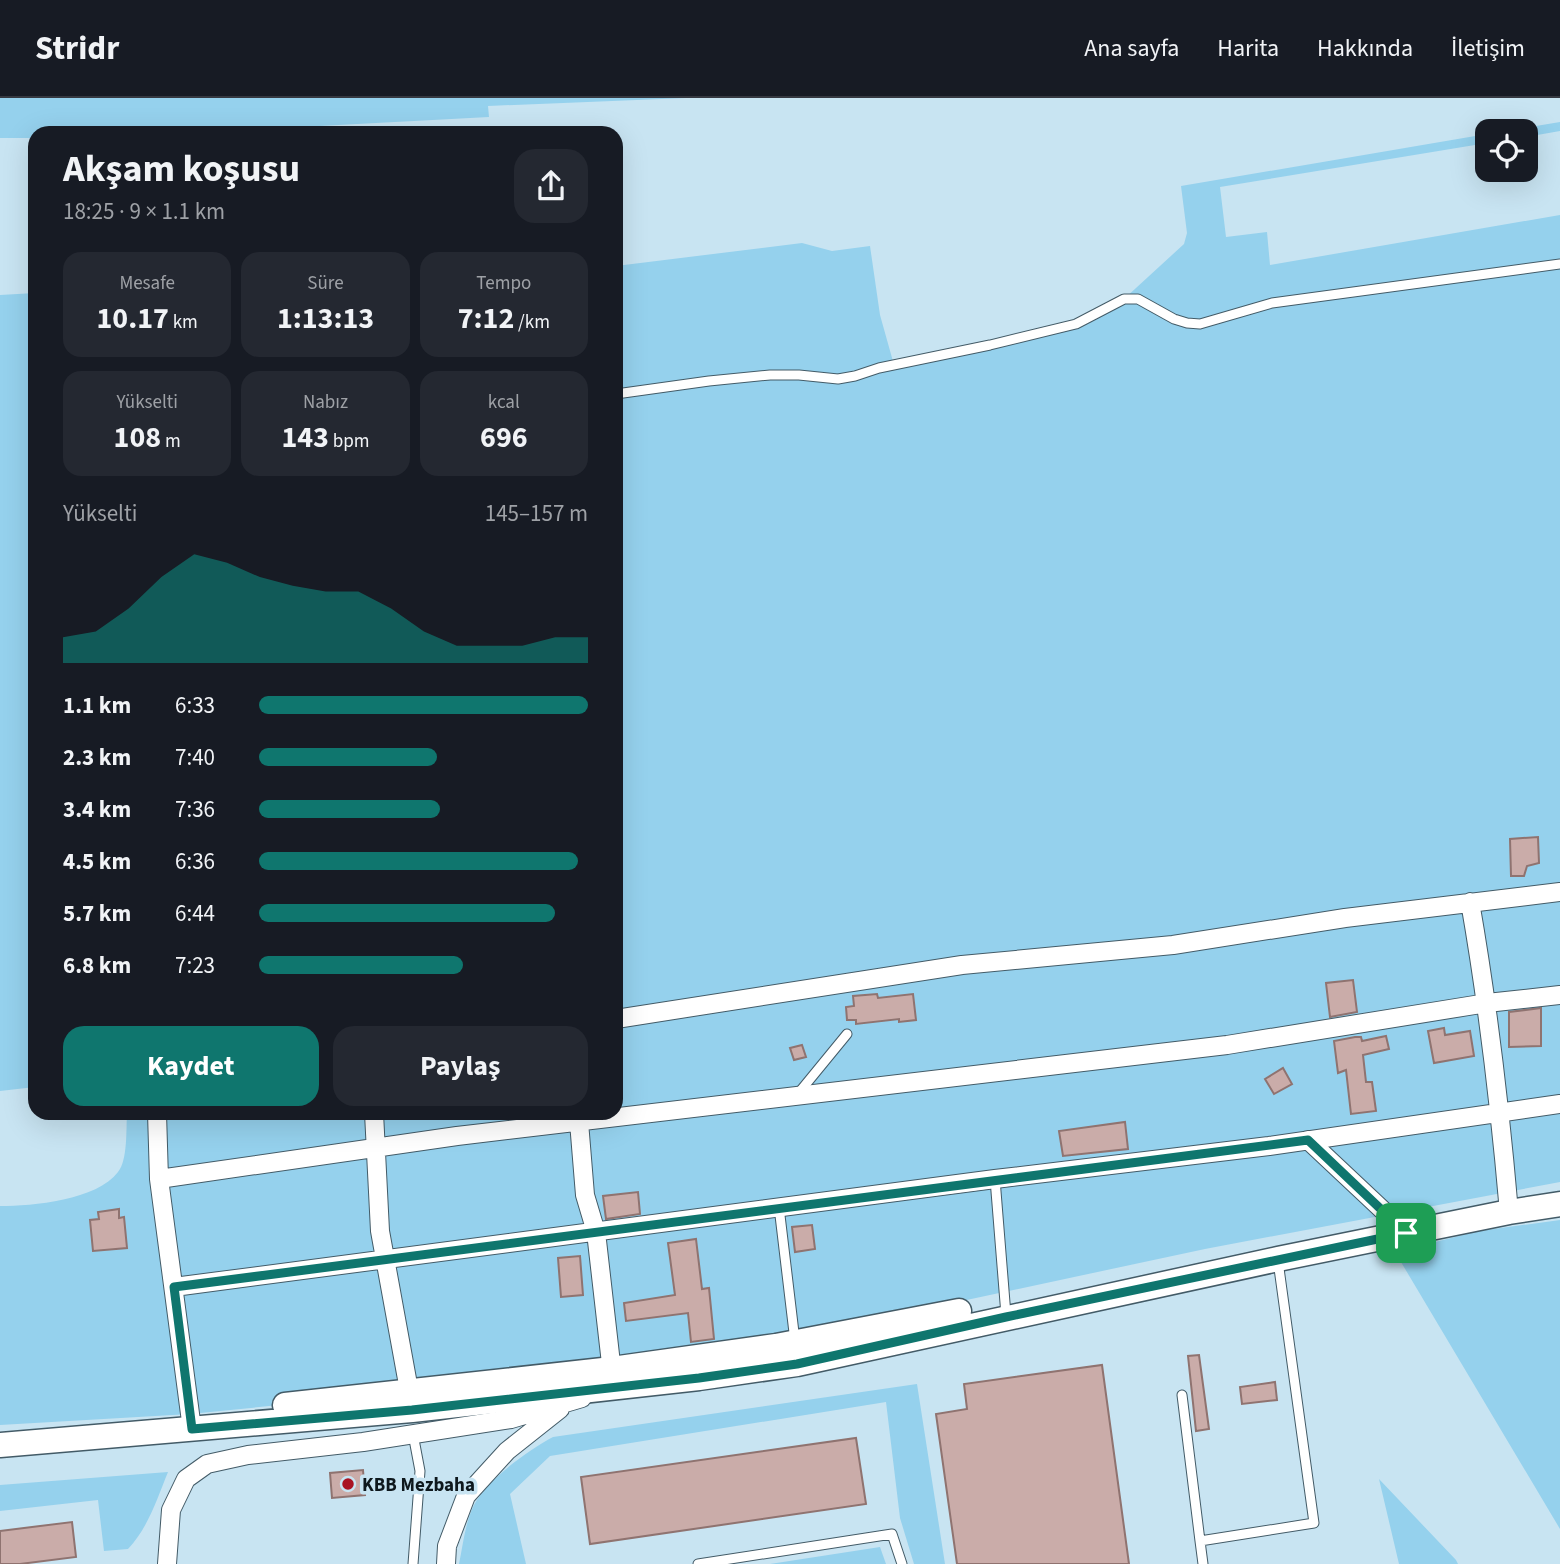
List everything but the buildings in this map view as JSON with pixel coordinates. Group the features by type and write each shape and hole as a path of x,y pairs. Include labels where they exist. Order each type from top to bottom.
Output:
{"main road":[{"path":"0,1429 412,1412 612,1377 699,1378 796,1353 1508,1205 1560,1190"},
{"path":"1508,1205 1560,1204"},
{"path":"1005,1309 1278,1259 1400,1227"},
{"path":"0,1445 191,1422"}],"street":[{"path":"623,1018 962,965 1173,945 1345,918 1560,892"},
{"path":"1470,902 1488,1003 1508,1205"},
{"path":"623,1117 1227,1045 1488,1003 1560,995"},
{"path":"174,1287 1308,1140 1560,1104"},
{"path":"157,1120 159,1179 191,1422"},
{"path":"374,1120 380,1231 412,1412"},
{"path":"159,1179 596,1120"},
{"path":"446,1564 447,1546 466,1496 508,1451 566,1405 612,1377 596,1232 584,1195 579,1122"},
{"path":"1308,1140 1400,1227"},
{"path":"163,1564 170,1510 186,1479 207,1464 412,1412 511,1419 566,1405"}],"lane":[{"path":"623,393 770,375 838,379 855,376 879,368 1076,324 1124,299 1138,299 1174,319 1187,324 1200,324 1272,303 1560,264"},
{"path":"796,1096 847,1034"},
{"path":"995,1179 1005,1309"},
{"path":"779,1207 796,1353"},
{"path":"1200,1541 1314,1523 1278,1259"},
{"path":"1182,1395 1203,1564"},
{"path":"412,1412 420,1471 413,1564"},
{"path":"698,1564 892,1534 902,1564"}],"shaded area":[{"path":"0,98 686,98 488,106 489,117 319,126 28,126 28,138 0,138"},
{"path":"1560,122 1560,131 1538,135 1538,126"},
{"path":"1475,136 1475,145 1220,187 1226,237 1267,232 1270,265 1560,215 1560,1182 1205,1249 873,1320 410,1392 190,1414 0,1425 0,1206 29,1205 64,1199 108,1182 121,1167 126,1144 127,1120 623,1120 623,265 802,243 832,251 870,246 880,315 894,365 1076,324 1124,299 1184,244 1187,233 1181,186"},
{"path":"28,293 28,1088 0,1091 0,295"},
{"path":"1560,1220 1560,1529 1395,1252 1479,1231"},
{"path":"917,1384 945,1564 914,1564 900,1518 886,1402 550,1456 510,1494 526,1564 459,1564 468,1519 480,1495 509,1466 553,1437"},
{"path":"168,1472 147,1523 128,1549 104,1551 98,1500 0,1511 0,1485"},
{"path":"1379,1479 1456,1560 1458,1564 1399,1564"},
{"path":"880,1547 886,1564 770,1564"}],"place":[{"name":"KBB Mezbaha","path":"348,1484"}],"route":[{"path":"1308,1140 1406,1233 797,1364 699,1378 412,1410 192,1429 174,1287 1308,1140"}]}
